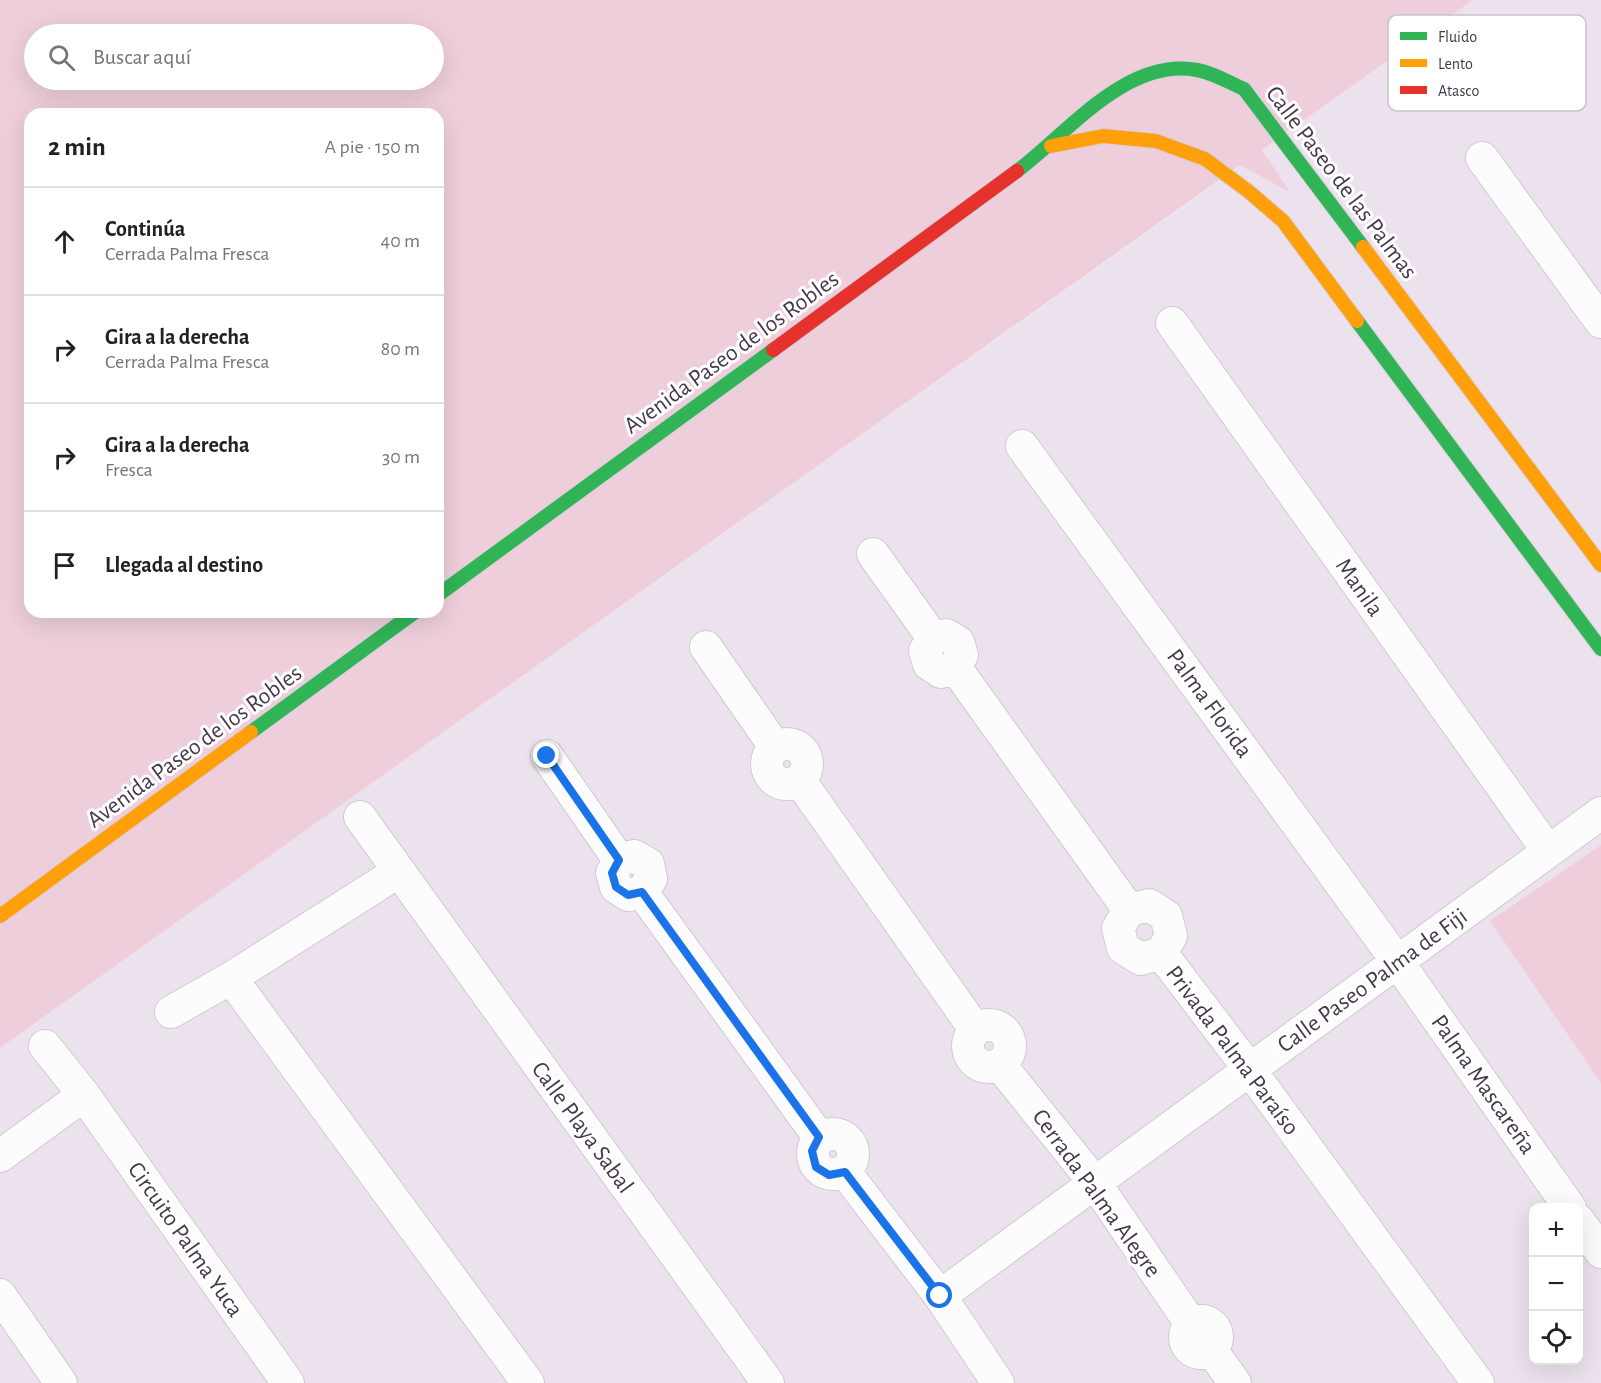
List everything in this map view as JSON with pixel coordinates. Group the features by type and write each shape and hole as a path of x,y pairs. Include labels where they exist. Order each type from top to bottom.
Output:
{"street":[{"name":"Calle Paseo de las Palmas","path":"1051,146 1070,126 1115,91 1145,75 1179,69 1213,74 1244,89 1601,565"},
{"path":"1051,146 1103,136 1156,141 1205,159 1283,221 1601,649"},
{"name":"Avenida Paseo de los Robles","path":"444,591 1051,146"},
{"path":"1482,158 1601,322"},
{"name":"Manila","path":"1172,323 1548,851"},
{"name":"Palma Florida","path":"1022,446 1397,961"},
{"name":"Privada Palma Paraíso","path":"873,554 933,638 946,635 958,642 962,655 956,667 1129,910 1149,906 1166,916 1171,936 1161,953 1250,1070 1478,1383"},
{"name":"Avenida Paseo de los Robles","path":"0,916 407,618"},
{"name":"Cerrada Palma Alegre","path":"706,647 775,747 791,743 804,752 808,767 800,781 975,1029 967,1043 971,1059 985,1068 1000,1065 1095,1182 1191,1324 1203,1320 1214,1326 1219,1340 1212,1351 1235,1383"},
{"path":"547,756 619,860 634,856 648,864 651,879 642,892 819,1137 835,1133 850,1141 854,1157 845,1172 940,1296 998,1383"},
{"name":"Calle Paseo Palma de Fiji","path":"940,1296 1601,813"},
{"name":"Calle Playa Sabal","path":"360,817 768,1383"},
{"path":"171,1012 231,978 398,872"},
{"name":"Palma Mascareña","path":"1397,961 1566,1203"},
{"path":"231,978 528,1383"},
{"name":"Circuito Palma Yuca","path":"45,1046 84,1095 288,1383"},
{"path":"0,1156 84,1095"},
{"path":"1583,1227 1601,1252"},
{"path":"0,1295 61,1383"}],"shaded area":[{"path":"0,0 1473,0 1452,15 1388,15 1388,60 1262,150 1290,192 1240,165 0,1048"},
{"path":"1473,0 1601,0 1601,1383 0,1383 0,1048 1388,60 1388,111 1586,111 1586,15 1452,15"},
{"path":"1601,845 1601,1083 1490,921"}],"traffic: fast":[{"path":"1017,171 1077,119 1122,86 1146,75 1171,69 1203,71 1244,89 1363,247"},
{"path":"1357,321 1601,649"},
{"path":"444,591 773,350"},
{"path":"251,732 407,618"}],"traffic: slow":[{"path":"1051,146 1103,136 1156,141 1205,159 1283,221 1357,321"},
{"path":"1363,247 1601,565"},
{"path":"0,916 251,732"}],"traffic: jam":[{"path":"773,350 1017,171"}],"route":[{"path":"547,756 619,860 612,873 616,887 628,895 642,892 819,1137 812,1151 816,1167 829,1175 845,1172 940,1296"}]}
